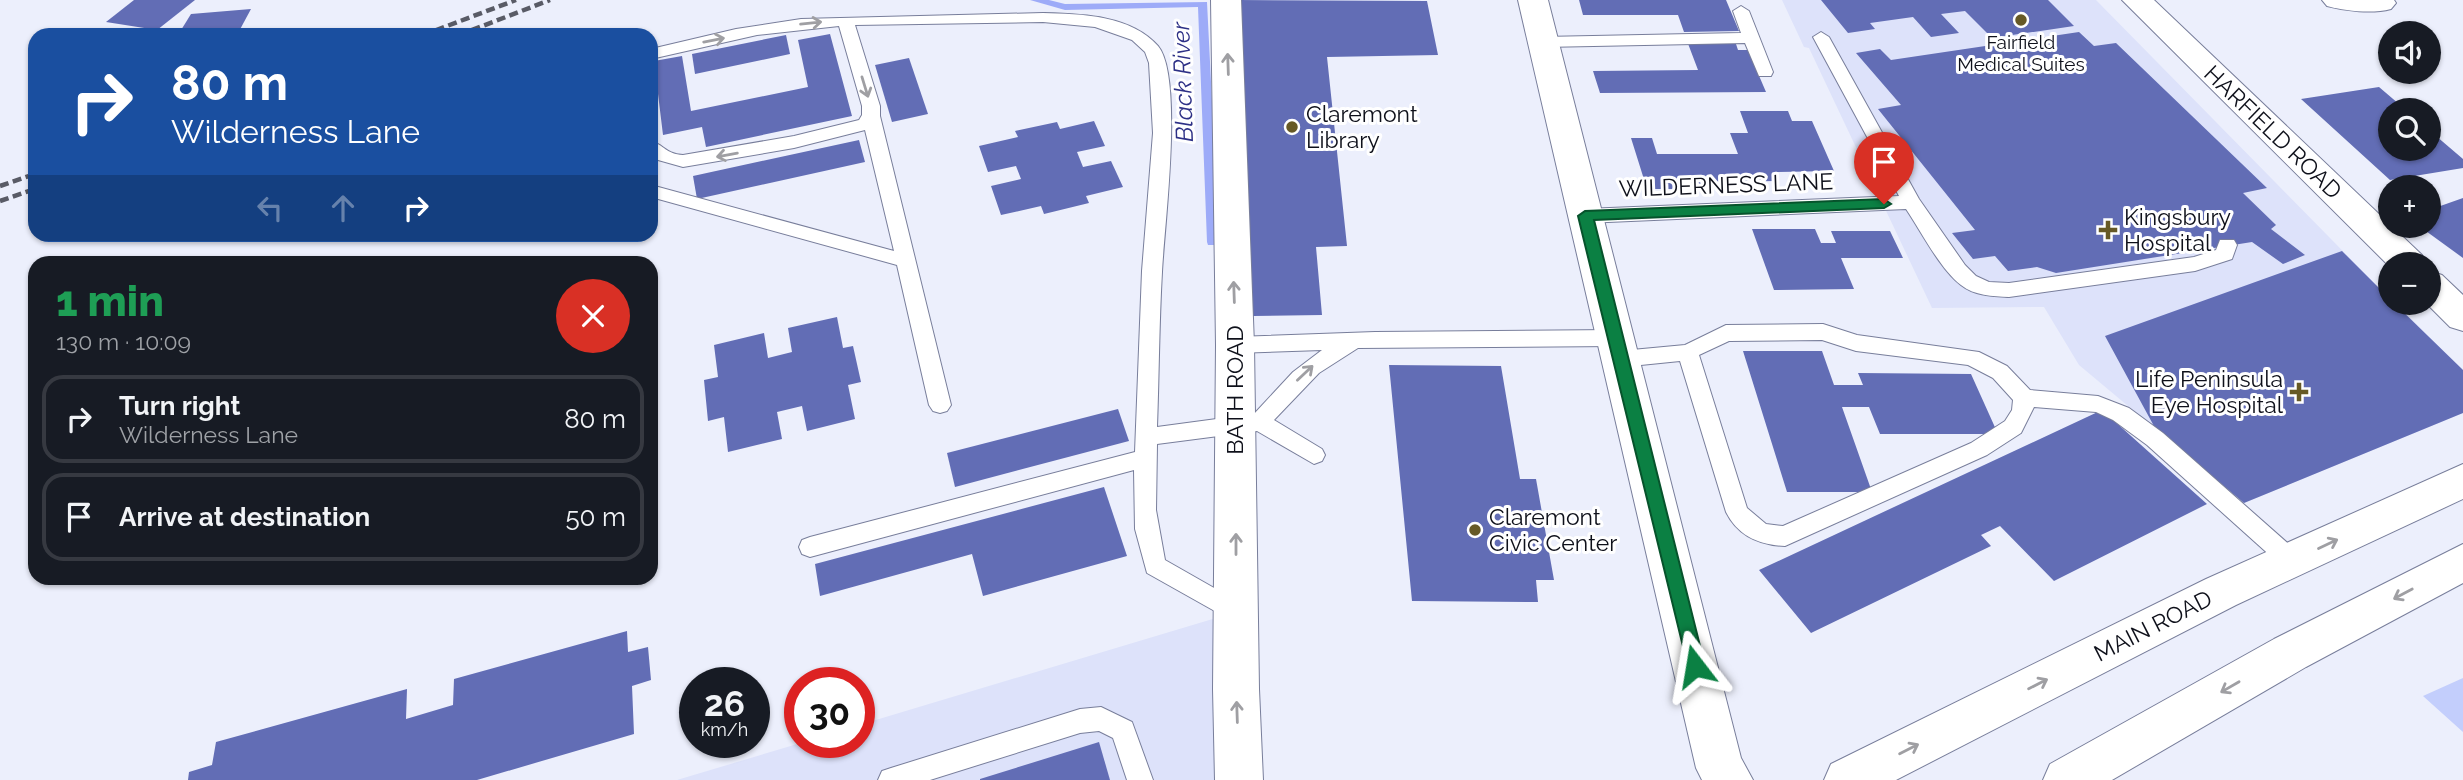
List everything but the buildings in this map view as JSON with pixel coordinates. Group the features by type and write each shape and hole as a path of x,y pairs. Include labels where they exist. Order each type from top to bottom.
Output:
{"street":[{"name":"BATH ROAD","path":"1226,0 1236,345 1248,422 1236,612 1239,780"},
{"path":"1533,0 1720,768 1729,780"},
{"path":"2337,0 2381,3"},
{"name":"HARFIELD ROAD","path":"2147,1 2397,252"},
{"path":"2441,296 2463,317"},
{"name":"MAIN ROAD","path":"1848,780 2221,592 2463,481"},
{"path":"2067,780 2290,653 2463,562"}],"lane":[{"path":"1741,11 1765,72"},
{"path":"658,52 777,27 846,22 1045,17 1083,19 1111,25 1153,50 1158,67 1161,141 1151,274 1146,447 1148,545 1155,566 1236,612"},
{"path":"846,22 872,116 940,405"},
{"path":"1821,37 1911,202 1958,270 1969,281 1986,289 2009,290 2195,264 2225,254 2227,246"},
{"path":"1543,42 1752,38"},
{"path":"658,156 667,160 683,161 843,131 865,124 872,116"},
{"path":"658,193 906,261"},
{"name":"WILDERNESS LANE","path":"1585,216 1911,202"},
{"path":"1236,345 1362,340 1688,352 1726,333 1823,332 1856,343 1972,358 2000,372 2024,398 2098,404 2121,414 2155,439 2291,561"},
{"path":"810,547 1146,447 1248,422 1315,364 1329,354 1362,340"},
{"path":"1688,352 1737,512 1749,528 1765,536 1785,536 1979,449 2013,427 2023,411 2024,398"},
{"path":"1248,422 1314,455"},
{"path":"891,780 1080,720 1101,719 1123,730 1140,780"}],"shaded area":[{"name":"Kingsbury Hospital","path":"1782,0 2096,0 2378,287 2378,315 2407,315 2463,370 2463,413 2244,503 2079,365 2044,307 1932,308 1809,48 1804,47"},
{"path":"1236,612 1239,780 677,780 751,758 770,758 770,752 784,748 784,758 875,758 875,720"},
{"path":"2463,678 2463,732 2423,696"}],"waterway":[{"name":"Black River","path":"1035,0 1065,7 1203,4 1213,242"}],"railway":[{"path":"442,28 516,0"},
{"path":"477,28 550,0"},
{"path":"0,186 28,176"},
{"path":"0,201 28,191"}],"place":[{"name":"Fairfield Medical Suites","path":"2021,20"},
{"name":"Claremont Library","path":"1292,127"},
{"name":"Kingsbury Hospital","path":"2108,230"},
{"name":"Life Peninsula Eye Hospital","path":"2299,392"},
{"name":"Claremont Civic Center","path":"1475,530"}],"route":[{"path":"1695,666 1585,216 1884,204"}]}
